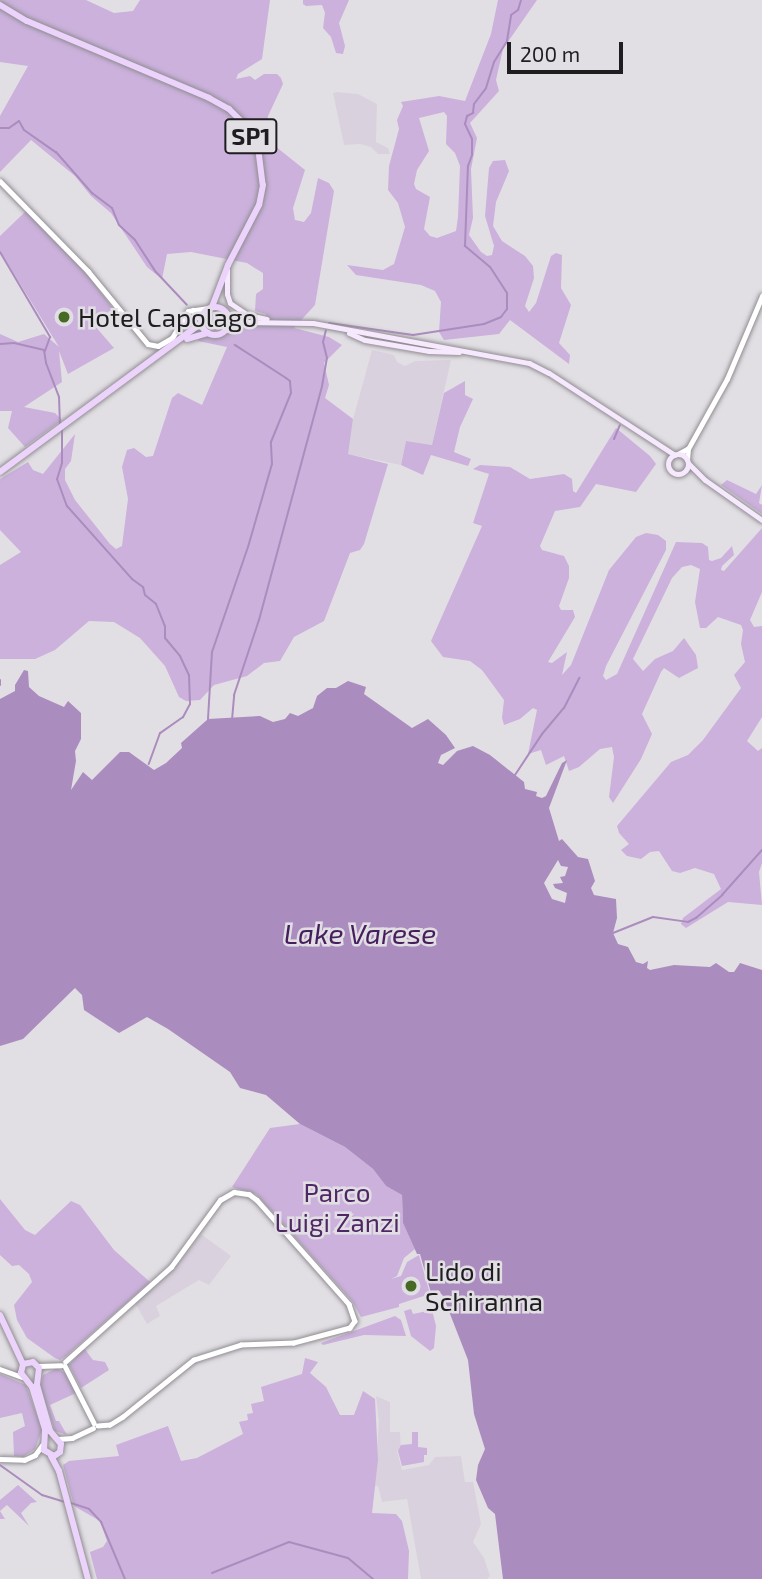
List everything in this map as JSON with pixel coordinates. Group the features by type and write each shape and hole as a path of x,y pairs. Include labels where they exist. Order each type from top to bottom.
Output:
{"main road":[{"name":"SP1","path":"0,5 27,21 229,109 246,126 258,147 263,185 259,205 201,322 176,344 0,472"},
{"path":"228,265 226,284 230,303 248,315 529,363 549,373 653,443 666,454 671,471 683,472 705,480"},
{"name":"SP1","path":"220,288 223,309 228,317"},
{"path":"210,308 223,309"},
{"path":"226,330 228,317 243,322 277,321"},
{"path":"201,322 208,333"},
{"path":"226,330 243,322"},
{"path":"335,328 365,340 487,355"},
{"name":"SP1","path":"176,344 226,330"},
{"path":"378,336 405,346 431,345"},
{"path":"653,443 687,461 705,480 762,520"},
{"path":"669,462 677,455"},
{"path":"683,472 687,461"},
{"path":"0,1315 15,1343 23,1377 32,1387 46,1429 43,1444 58,1471 88,1579"},
{"path":"15,1343 36,1367 37,1388 51,1432 57,1438 60,1450 58,1471"},
{"path":"22,1367 36,1367"},
{"path":"50,1455 60,1450"}],"street":[{"path":"0,181 88,271 148,344 158,346 172,338 186,314 192,309 210,308"},
{"path":"687,461 688,449 727,379 762,296"},
{"path":"192,309 201,322"},
{"path":"677,455 688,449"},
{"path":"36,1367 64,1364 171,1267 226,1195 238,1192 253,1197 347,1301 354,1325 299,1342 241,1345 194,1360 123,1417 108,1425 95,1426 72,1438 60,1450"},
{"path":"64,1364 95,1426"},
{"path":"12,1374 22,1367"},
{"path":"0,1369 23,1377"},
{"path":"57,1438 72,1438"},
{"path":"35,1455 43,1444"},
{"path":"0,1459 24,1460 35,1455 50,1455"}],"shaded area":[{"path":"333,93 358,94 377,104 376,142 388,148 390,154 378,154 371,147 360,144 344,145"},
{"path":"372,350 394,355 397,362 405,366 415,361 451,360 432,445 406,441 401,465 347,454 353,419"},
{"path":"201,1234 231,1256 209,1285 199,1280 156,1306 160,1316 147,1324 135,1303 173,1270"},
{"path":"376,1396 390,1402 390,1432 400,1432 401,1449 397,1451 402,1470 429,1465 435,1457 461,1456 465,1482 473,1482 481,1524 473,1542 484,1558 490,1576 487,1579 421,1579 407,1499 382,1502 378,1486 375,1486 379,1422"}],"green space":[{"path":"0,0 86,0 114,13 133,11 140,0 270,0 262,59 238,74 236,79 250,76 255,80 264,74 277,74 281,78 283,84 268,116 265,133 275,146 305,170 293,208 295,220 304,222 311,213 318,178 329,183 334,191 315,305 294,328 329,337 342,345 324,363 329,385 325,398 353,419 348,454 388,464 364,544 360,550 350,553 324,621 294,637 280,661 264,663 247,676 214,685 200,700 186,701 179,697 165,666 140,638 114,622 89,621 55,650 35,659 0,659 0,565 21,552 0,530 0,479 28,462 33,470 43,474 75,434 71,461 65,469 65,480 75,500 110,544 116,549 122,546 128,499 122,467 127,450 134,448 146,457 153,456 172,398 178,393 202,405 227,347 198,341 200,337 217,337 243,326 266,324 266,314 255,311 256,294 263,289 263,273 247,263 191,252 167,254 162,279 147,267 111,213 91,196 75,176 31,140 0,172 0,116 28,66 0,62"},
{"path":"303,0 349,0 339,23 345,46 343,54 336,53 331,37 323,28 325,13 322,5 306,6"},
{"path":"498,0 537,0 503,49 496,80 499,91 470,123 477,138 471,169 473,218 469,235 481,252 487,256 492,255 494,246 485,216 489,168 493,161 505,160 509,171 496,202 493,226 502,241 525,256 533,266 534,278 525,306 529,312 536,303 551,256 556,253 562,255 561,288 571,305 559,343 570,355 569,364 510,320 499,334 444,340 439,332 441,302 435,291 421,285 356,275 347,265 383,270 394,264 405,227 398,203 388,190 389,166 399,129 397,120 403,106 401,102 439,96 465,101 491,34","holes":["444,112 447,116 446,144 455,153 460,166 458,217 456,231 437,238 430,236 424,229 430,197 416,189 414,184 417,170 429,151 419,118"]},
{"path":"26,211 86,273 113,308 95,326 114,348 68,374 59,351 62,382 24,407 55,413 62,420 25,447 8,428 12,411 0,411 0,334 18,342 44,334 59,347 0,251 0,236"},
{"path":"211,311 219,311 225,321 219,331 211,331 205,325 205,317"},
{"path":"465,381 465,395 473,399 460,427 454,452 471,459 468,466 431,455 423,475 401,465 406,441 432,445 444,393"},
{"path":"616,428 656,464 636,492 596,484 580,507 555,511 540,546 542,550 564,556 569,566 569,578 559,606 561,610 573,610 575,617 548,662 552,663 567,652 562,675 571,665 609,570 636,537 646,533 658,535 666,541 666,550 606,666 603,676 606,680 617,674 676,542 702,543 708,547 709,560 712,561 721,558 732,546 734,555 722,566 721,570 724,571 762,528 762,592 750,620 754,627 762,626 762,717 747,741 758,751 762,748 762,863 759,872 762,905 728,902 686,928 681,924 683,918 721,889 714,874 695,868 680,873 672,871 659,851 650,852 641,859 627,856 621,850 629,844 619,833 617,826 671,762 688,755 703,740 741,688 734,675 745,662 741,644 743,630 741,625 718,617 706,628 700,628 695,602 700,569 691,565 682,567 672,578 633,659 643,671 655,659 673,651 684,638 696,655 698,668 679,678 664,668 661,672 642,714 652,734 641,759 613,803 609,797 614,757 612,747 600,749 579,767 569,771 564,756 546,765 541,750 528,754 537,710 533,708 520,719 504,725 504,700 482,670 470,661 443,657 431,641 482,526 473,523 489,474 473,469 480,465 510,467 530,479 564,474 572,479 573,491 576,493"},
{"path":"727,480 756,494 762,485 759,503 762,505 762,514 721,485"},
{"name":"Parco Luigi Zanzi","path":"300,1124 345,1147 373,1169 386,1186 402,1195 403,1223 415,1249 404,1258 397,1276 391,1279 401,1276 407,1262 419,1255 430,1294 399,1304 399,1307 361,1317 352,1301 256,1194 232,1187 270,1128"},
{"path":"0,1199 25,1230 35,1235 71,1201 80,1205 114,1250 150,1282 60,1360 27,1338 17,1320 14,1305 32,1282 29,1274 19,1265 12,1266 0,1255"},
{"path":"411,1309 413,1314 432,1310 436,1326 434,1348 430,1351 411,1336 404,1311"},
{"path":"395,1316 401,1320 406,1336 364,1335 323,1345 321,1343"},
{"path":"84,1348 93,1360 105,1362 109,1370 81,1388 69,1365"},
{"path":"305,1358 318,1362 310,1373 326,1387 340,1415 354,1415 363,1391 375,1399 378,1460 372,1513 396,1514 402,1521 409,1551 408,1579 97,1579 90,1552 103,1547 107,1541 100,1521 74,1506 63,1465 69,1461 119,1456 116,1445 168,1426 181,1461 197,1458 243,1434 239,1422 248,1420 247,1414 253,1413 251,1404 264,1401 261,1387 302,1374"},
{"path":"57,1368 68,1375 76,1393 50,1405 56,1421 59,1421 67,1435 55,1431 40,1387 43,1375"},
{"path":"0,1374 26,1385 42,1430 35,1449 23,1457 14,1456 13,1432 25,1426 22,1413 0,1418"},
{"path":"412,1432 418,1432 418,1447 427,1448 427,1455 424,1455 424,1462 402,1466 398,1451 401,1445 412,1444"},
{"path":"18,1485 37,1502 31,1503 21,1513 29,1526 7,1505 0,1511 0,1500"}],"water":[{"name":"Lake Varese","path":"24,670 28,671 29,687 39,696 64,707 68,701 81,713 81,739 75,751 71,790 83,772 92,780 120,752 129,752 154,770 182,748 181,743 208,719 260,716 273,722 285,719 290,713 298,716 313,708 317,696 327,688 336,688 348,681 366,687 364,694 412,728 428,719 446,735 455,748 441,755 438,763 443,765 457,751 473,746 490,755 524,782 525,789 537,792 536,796 542,798 546,796 562,763 567,760 549,808 559,841 562,839 578,857 588,859 595,881 591,888 594,895 616,899 617,918 613,933 618,944 628,947 636,962 643,964 648,961 647,968 650,970 674,965 710,967 716,963 729,972 734,972 740,963 762,970 762,1579 503,1579 495,1514 488,1508 476,1480 478,1465 485,1449 474,1414 468,1360 443,1296 438,1290 431,1293 420,1254 417,1254 403,1223 402,1195 386,1186 373,1169 345,1147 300,1124 266,1095 240,1088 230,1072 168,1029 147,1017 119,1033 84,1010 82,995 75,988 23,1039 0,1046 0,699 15,691 15,685","holes":["558,860 561,866 568,867 565,876 560,877 563,883 553,884 555,888 567,893 565,903 552,899 544,883"]}],"waterway":[{"path":"329,323 413,335 484,324 501,317 507,309 507,293 490,267 465,246 468,166 472,155 472,139 465,124 467,116 473,113 474,104 486,88 494,62 507,41 511,15 518,10 521,0"},
{"path":"0,128 9,128 19,121 24,130 56,152 92,193 112,208 119,225 135,240 156,272 187,305"},
{"path":"0,252 50,337 45,351"},
{"path":"232,720 234,695 259,620 322,386 327,358 323,342 326,330"},
{"path":"0,344 14,343 44,350 59,397 60,425"},
{"path":"208,719 212,652 248,547 272,464 271,442 291,393 290,381 235,345"},
{"path":"614,439 620,425"},
{"path":"62,430 62,463 57,479 67,506 156,604 165,626 165,638 180,656 189,675 190,704 183,717 160,733 149,764"},
{"path":"515,775 542,734 564,708 579,678"},
{"path":"0,680 0,685"},
{"path":"613,933 653,917 688,922 696,918 722,895 762,850"},
{"path":"0,1465 42,1495 65,1502"},
{"path":"71,1503 89,1509 101,1522 125,1579"},
{"path":"212,1573 289,1542 348,1558 373,1579"}],"place":[{"name":"Hotel Capolago","path":"64,317"},
{"name":"Lido di Schiranna","path":"411,1286"}]}
